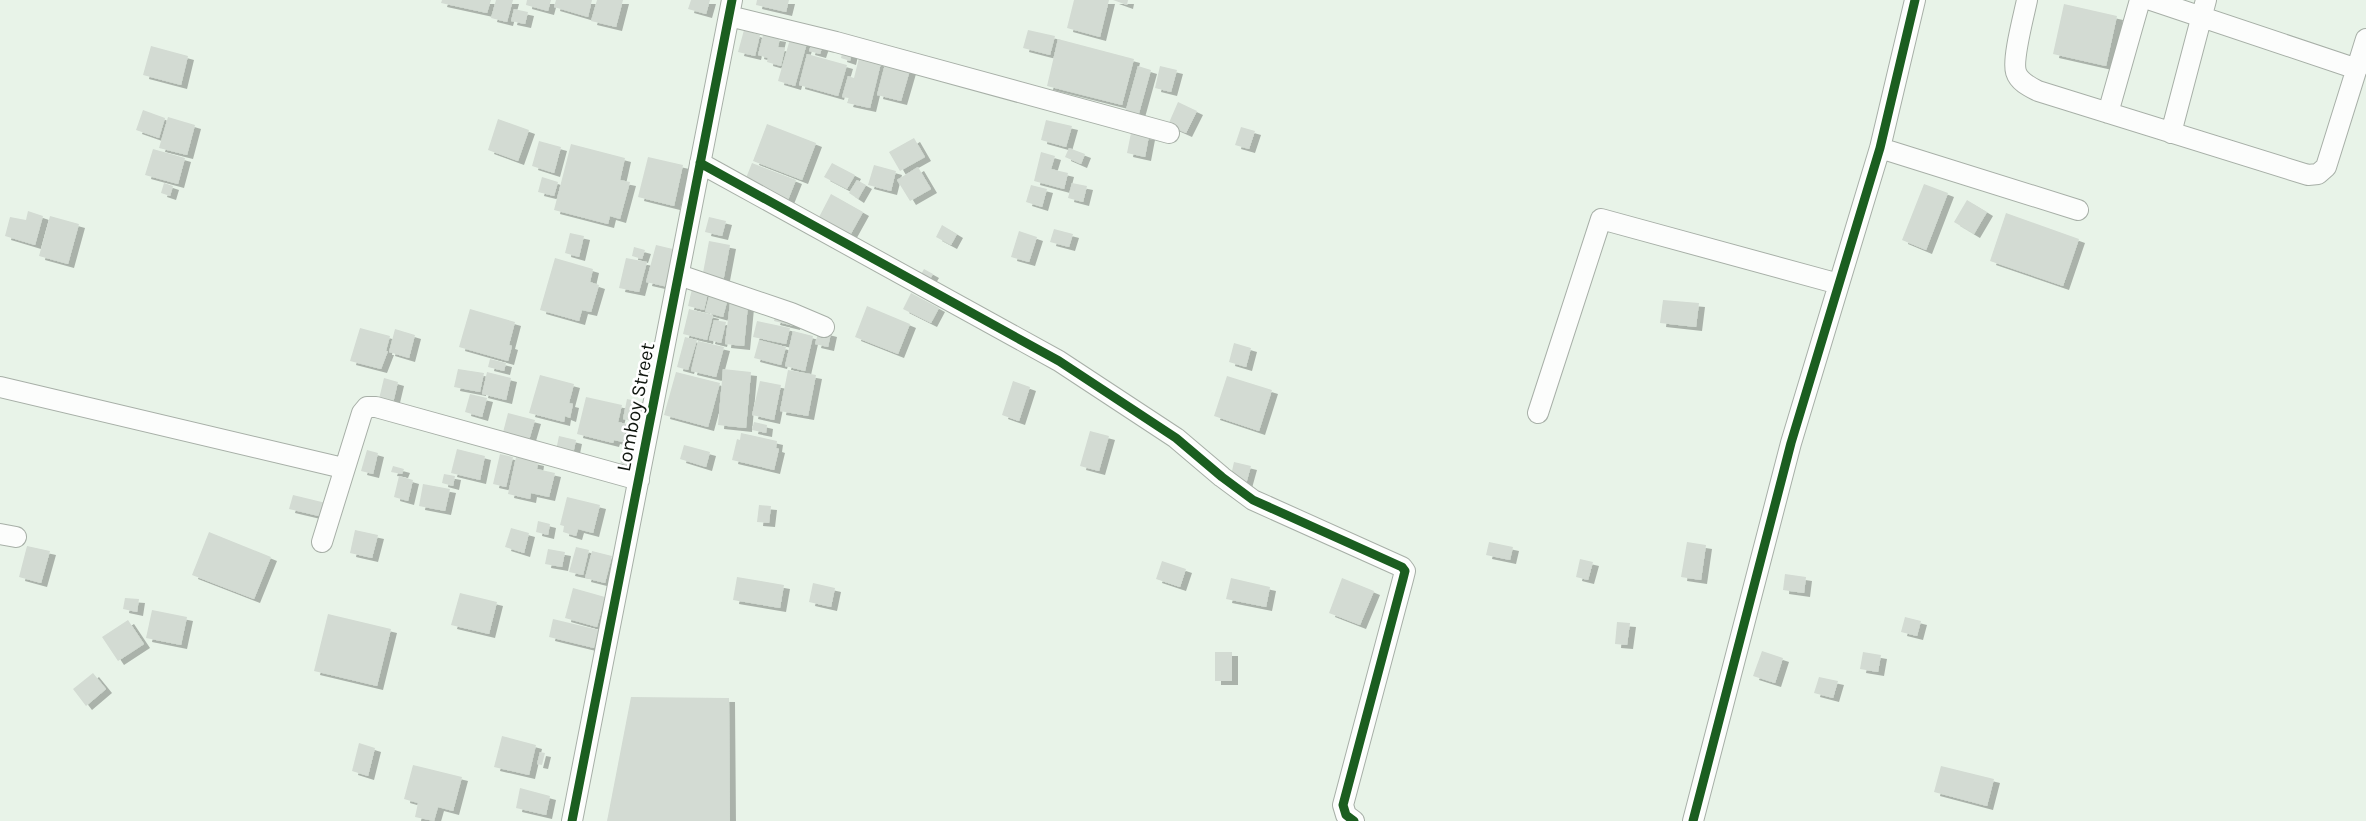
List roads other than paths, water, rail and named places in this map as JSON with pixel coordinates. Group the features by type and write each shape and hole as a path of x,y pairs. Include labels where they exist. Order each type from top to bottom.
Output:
{"street":[{"path":"1693,821 1791,443 1880,148 1915,0"},
{"path":"2027,0 2016,56 2016,73 2025,85 2308,175 2318,174 2325,167 2366,39"},
{"path":"2108,113 2140,0"},
{"path":"2151,0 2204,9 2357,69"},
{"path":"730,8 836,42 1169,133"},
{"name":"Lomboy Street","path":"572,821 730,8"},
{"path":"2171,133 2204,9"},
{"path":"1880,148 2078,210"},
{"path":"700,163 1059,361 1176,438 1253,500 1402,567 1405,572 1342,805 1346,815 1354,821"},
{"path":"1538,413 1601,219 1839,284"},
{"path":"679,275 824,327"},
{"path":"0,387 344,468"},
{"path":"322,542 362,413 367,407 376,407 639,480"}]}
